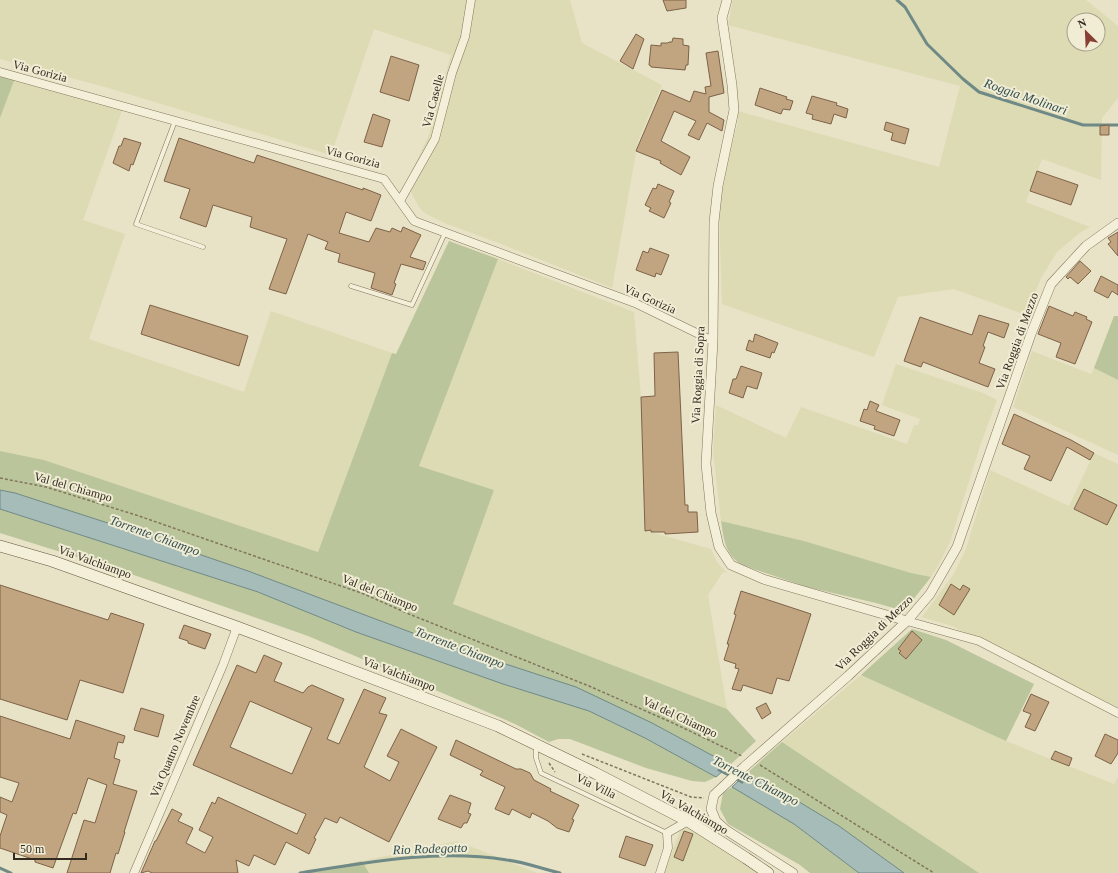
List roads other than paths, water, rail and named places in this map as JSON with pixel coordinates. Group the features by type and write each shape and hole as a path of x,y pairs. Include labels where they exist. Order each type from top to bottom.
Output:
{"main road":[{"name":"Via Valchiampo","path":"0,546 52,560 237,627 498,726 595,773 688,821 768,873"}],"street":[{"name":"Via Caselle","path":"400,201 435,139 452,73 465,37 471,0"},
{"name":"Via Roggia di Sopra","path":"726,0 722,18 732,85 734,110 718,186 714,222 713,341 706,464 711,513 718,547 731,565 763,578 907,621"},
{"name":"Via Gorizia","path":"0,72 384,178 414,221 635,303 713,341"},
{"name":"Via Roggia di Mezzo","path":"792,873 726,830 716,821 711,809 717,792 843,681 907,621 930,594 957,547 1031,334 1051,284 1086,246 1118,223"},
{"path":"907,621 979,641 1118,713"},
{"name":"Via Quattro Novembre","path":"134,873 223,665 237,627"},
{"path":"660,873 668,848 667,833 688,821"}],"lane":[{"path":"176,121 136,224 202,247"},
{"path":"351,286 412,305 445,233"},
{"name":"Via Villa","path":"536,744 536,758 541,773 667,833"}],"water":[{"path":"0,490 15,493 114,525 248,571 426,638 576,687 652,723 730,765 716,777 645,738 589,711 503,684 356,632 258,592 0,509"},
{"path":"746,774 781,791 839,826 904,873 859,873 794,824 732,787"}],"waterway":[{"name":"Roggia Molinari","path":"897,0 905,7 927,44 963,79 979,92 1083,125 1118,125"},
{"name":"Torrente Chiampo","path":"719,770 742,782"},
{"name":"Rio Rodegotto","path":"300,873 377,861 429,856 481,857 514,861 560,873"},
{"name":"Rio Rodegotto","path":"0,868 11,873"}]}
